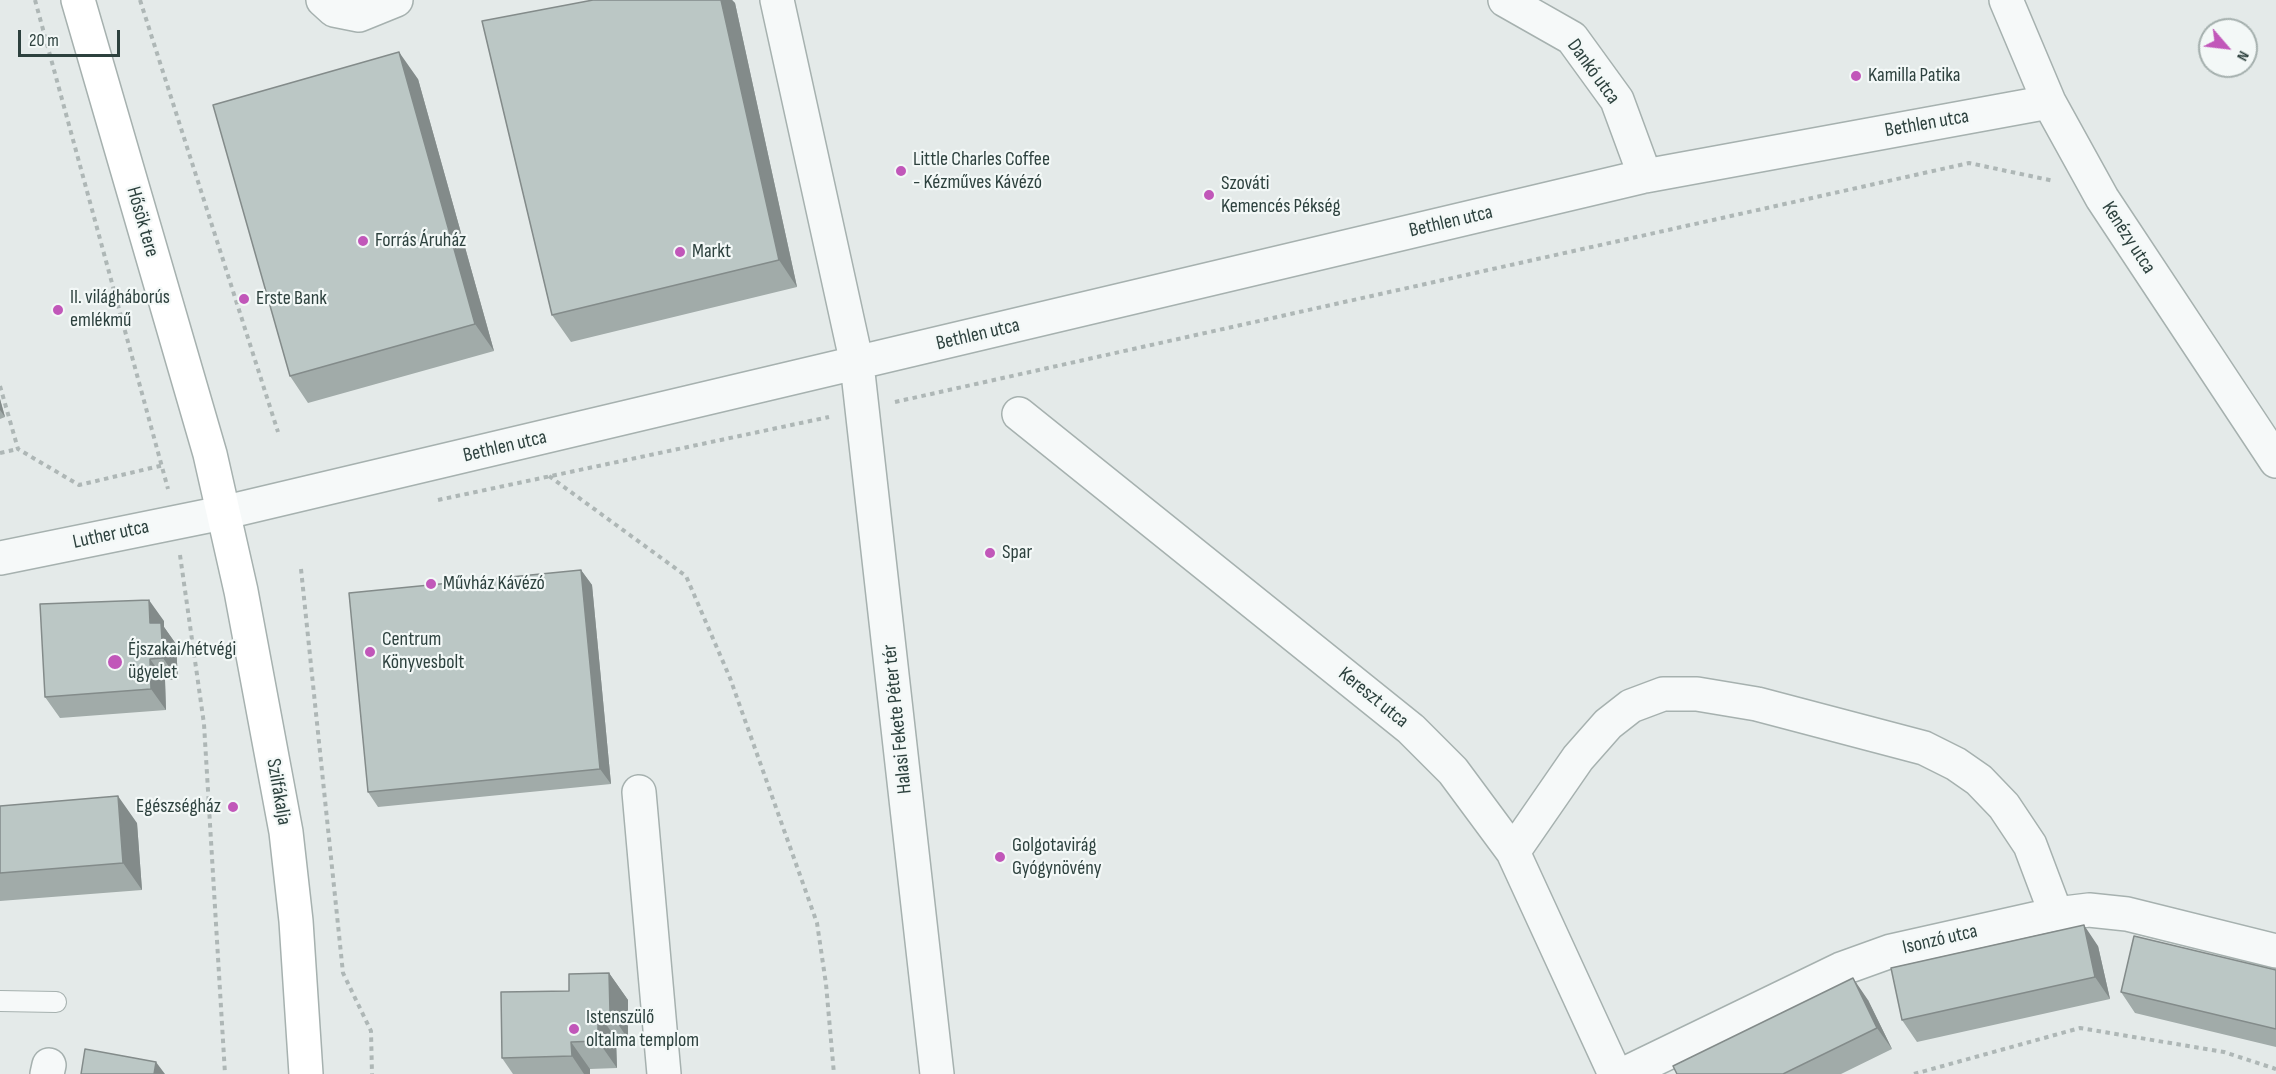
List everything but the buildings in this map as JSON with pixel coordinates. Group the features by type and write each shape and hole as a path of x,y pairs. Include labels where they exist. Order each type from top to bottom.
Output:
{"street":[{"name":"Hősök tere","path":"78,0 210,454 222,513"},
{"path":"323,0 334,10 359,15 396,0"},
{"path":"777,0 857,364"},
{"name":"Dankó utca","path":"1505,0 1572,38 1617,100 1645,176"},
{"name":"Kenézy utca","path":"2006,0 2049,102 2102,198 2276,461"},
{"name":"Bethlen utca","path":"222,513 1645,176 2049,102"},
{"name":"Halasi Fekete Péter tér","path":"857,364 937,1074"},
{"name":"Kereszt utca","path":"1019,414 1411,729 1453,771 1514,852 1615,1074"},
{"name":"Luther utca","path":"0,558 222,513"},
{"name":"Szilfákalja","path":"222,513 241,591 286,832 296,921 306,1074"},
{"path":"1514,852 1578,758 1608,724 1631,706 1664,694 1697,693 1757,704 1924,748 1956,764 1979,780 2004,806 2030,845 2055,914"},
{"path":"639,792 664,1074"},
{"name":"Isonzó utca","path":"1624,1074 1841,969 1891,951 2055,914 2089,910 2127,914 2276,951"}],"lane":[{"path":"0,1001 56,1002"}],"path":[{"path":"0,453 18,449 79,485 164,465 35,0"},
{"path":"140,0 278,432"},
{"path":"437,500 863,409 1969,163 2058,182"},
{"path":"0,386 18,449"},
{"path":"549,476 686,576 730,678 817,923 826,984 834,1074"},
{"path":"301,569 343,973 371,1031 372,1074"},
{"path":"186,599 204,724 225,1074"},
{"path":"1914,1074 2080,1028 2224,1052 2276,1069"}],"place":[{"name":"Kamilla Patika","path":"1856,76"},
{"name":"Little Charles Coffee - Kézműves Kávézó","path":"901,171"},
{"name":"Szováti Kemencés Pékség","path":"1209,195"},
{"name":"Forrás Áruház","path":"363,241"},
{"name":"Markt","path":"680,252"},
{"name":"Erste Bank","path":"244,299"},
{"name":"II. világháborús emlékmű","path":"58,310"},
{"name":"Spar","path":"990,553"},
{"name":"Művház Kávézó","path":"431,584"},
{"name":"Centrum Könyvesbolt","path":"370,652"},
{"name":"Éjszakai/hétvégi ügyelet","path":"115,662"},
{"name":"Egészségház","path":"233,807"},
{"name":"Golgotavirág Gyógynövény","path":"1000,857"},
{"name":"Istenszülő oltalma templom","path":"574,1029"}]}
